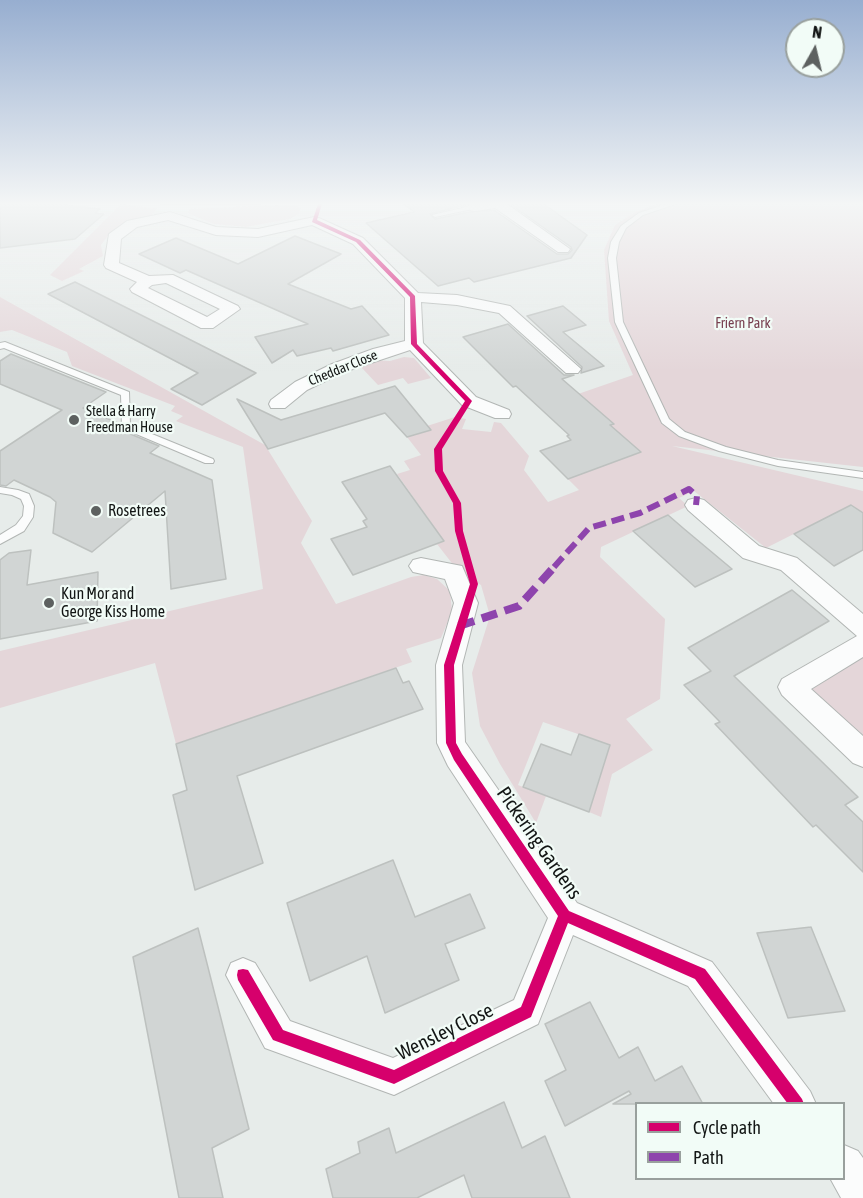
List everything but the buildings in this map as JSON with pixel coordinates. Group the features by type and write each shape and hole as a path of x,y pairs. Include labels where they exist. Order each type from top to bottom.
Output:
{"street":[{"path":"112,260 111,265 147,281 168,278 232,309 207,324 138,289 147,281"},
{"path":"377,260 413,297 457,300 504,309 572,369"},
{"path":"413,297 414,344 469,401 502,414"},
{"name":"Cheddar Close","path":"278,404 301,386 338,368 379,353 414,344"},
{"path":"696,505 751,552 789,564 863,628"},
{"name":"Pickering Gardens","path":"421,566 454,572 466,603 449,665 451,743 458,757 565,915 700,974 796,1102"},
{"path":"863,644 791,687 863,754"},
{"name":"Wensley Close","path":"243,975 278,1035 394,1077 526,1012 565,915"},
{"path":"845,1167 856,1181 861,1198"}],"lane":[{"path":"612,260 619,322 665,421 682,434 723,449 778,463 863,475"},
{"path":"0,346 5,345 126,394 125,426 209,461"},
{"path":"0,490 14,492 25,497 29,506 28,516 20,528 0,540"}],"green space":[{"path":"65,260 96,260 79,269 84,271 62,281 50,275"},
{"name":"Friern Park","path":"605,260 863,260 863,467 672,446 863,491 863,513 851,505 766,548 694,491 679,498 688,506 601,547 600,557 665,619 660,699 626,719 653,750 612,774 601,817 589,812 610,745 543,722 518,785 546,796 536,823 480,726 472,673 490,616 481,585 458,571 437,544 444,541 397,474 410,470 404,461 421,455 407,437 430,430 427,426 455,417 466,419 462,429 491,432 494,422 501,423 529,456 524,470 548,502 579,490 568,479 641,452 578,394 633,375 609,321"},
{"path":"0,297 265,445 312,521 301,543 336,604 411,577 424,575 437,579 450,591 452,611 441,638 406,649 412,662 176,744 155,663 0,708 0,651 263,589 243,447 176,421 183,416 171,411 175,406 72,366 67,352 12,330 0,332"},
{"path":"404,357 414,358 431,378 408,384 403,378 378,385 361,367 372,360 390,361"},
{"path":"863,657 863,736 812,689"}],"marked path":[{"path":"459,626 519,606 589,528 640,513 689,489 697,496 696,505"}],"cycle path":[{"path":"377,260 413,297 414,344 469,401 438,449 439,471 457,503 459,531 474,584 449,665 451,743 458,757 565,915 700,974 796,1102"},
{"path":"243,975 278,1035 394,1077 526,1012 565,915"}],"place":[{"name":"Stella & Harry Freedman House","path":"74,420"},
{"name":"Rosetrees","path":"96,511"},
{"name":"Kun Mor and George Kiss Home","path":"49,603"}]}
